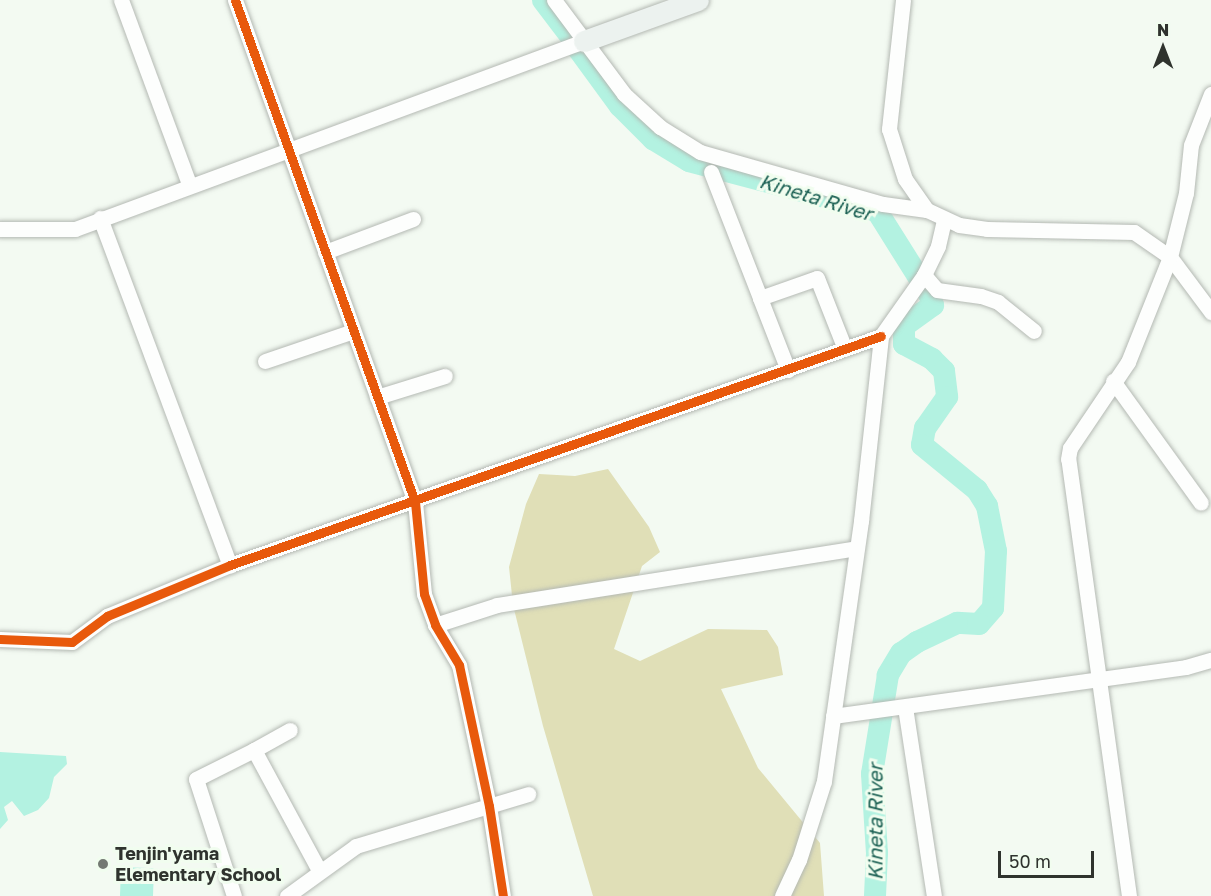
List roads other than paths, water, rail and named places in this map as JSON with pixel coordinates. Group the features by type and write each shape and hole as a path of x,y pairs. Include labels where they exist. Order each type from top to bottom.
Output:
{"street":[{"path":"121,0 189,184"},
{"path":"235,0 415,502 424,594 435,625 459,665 489,806 503,896"},
{"path":"554,0 624,94 660,128 700,152 883,204 927,210 944,220 987,230 1134,232 1170,257 1211,312"},
{"path":"0,229 75,229 288,147 698,0"},
{"path":"903,0 890,129 905,179 927,210"},
{"path":"1129,896 1097,680 1068,459 1070,448 1113,381 1128,362 1170,257 1186,194 1191,145 1211,94"},
{"path":"711,172 788,370"},
{"path":"100,218 231,565"},
{"path":"325,252 413,219"},
{"path":"782,896 800,860 824,781 856,548 881,336 921,280 938,246 944,220"},
{"path":"760,298 817,278 845,349"},
{"path":"921,280 937,290 981,296 998,302 1034,331"},
{"path":"265,361 353,331"},
{"path":"0,639 72,642 107,616 231,565 881,336"},
{"path":"377,397 445,376"},
{"path":"1113,381 1201,503"},
{"path":"435,625 497,605 856,548"},
{"path":"833,716 1186,667 1211,660"},
{"path":"905,707 934,896"},
{"path":"234,896 196,779 290,730"},
{"path":"254,750 319,870"},
{"path":"287,896 319,870 356,846 528,794"}],"waterway":[{"name":"Kineta River","path":"543,0 571,37"},
{"name":"Kineta River","path":"579,50 620,106 653,139 689,161 877,211 929,294 933,305 904,326 904,344 932,359 944,371 947,397 925,428 922,445 977,490 987,506 996,551 993,608 979,624 957,623 917,642 901,653 888,675 872,774 877,853 875,896"}],"place":[{"name":"Tenjin'yama Elementary School","path":"103,864"}]}
